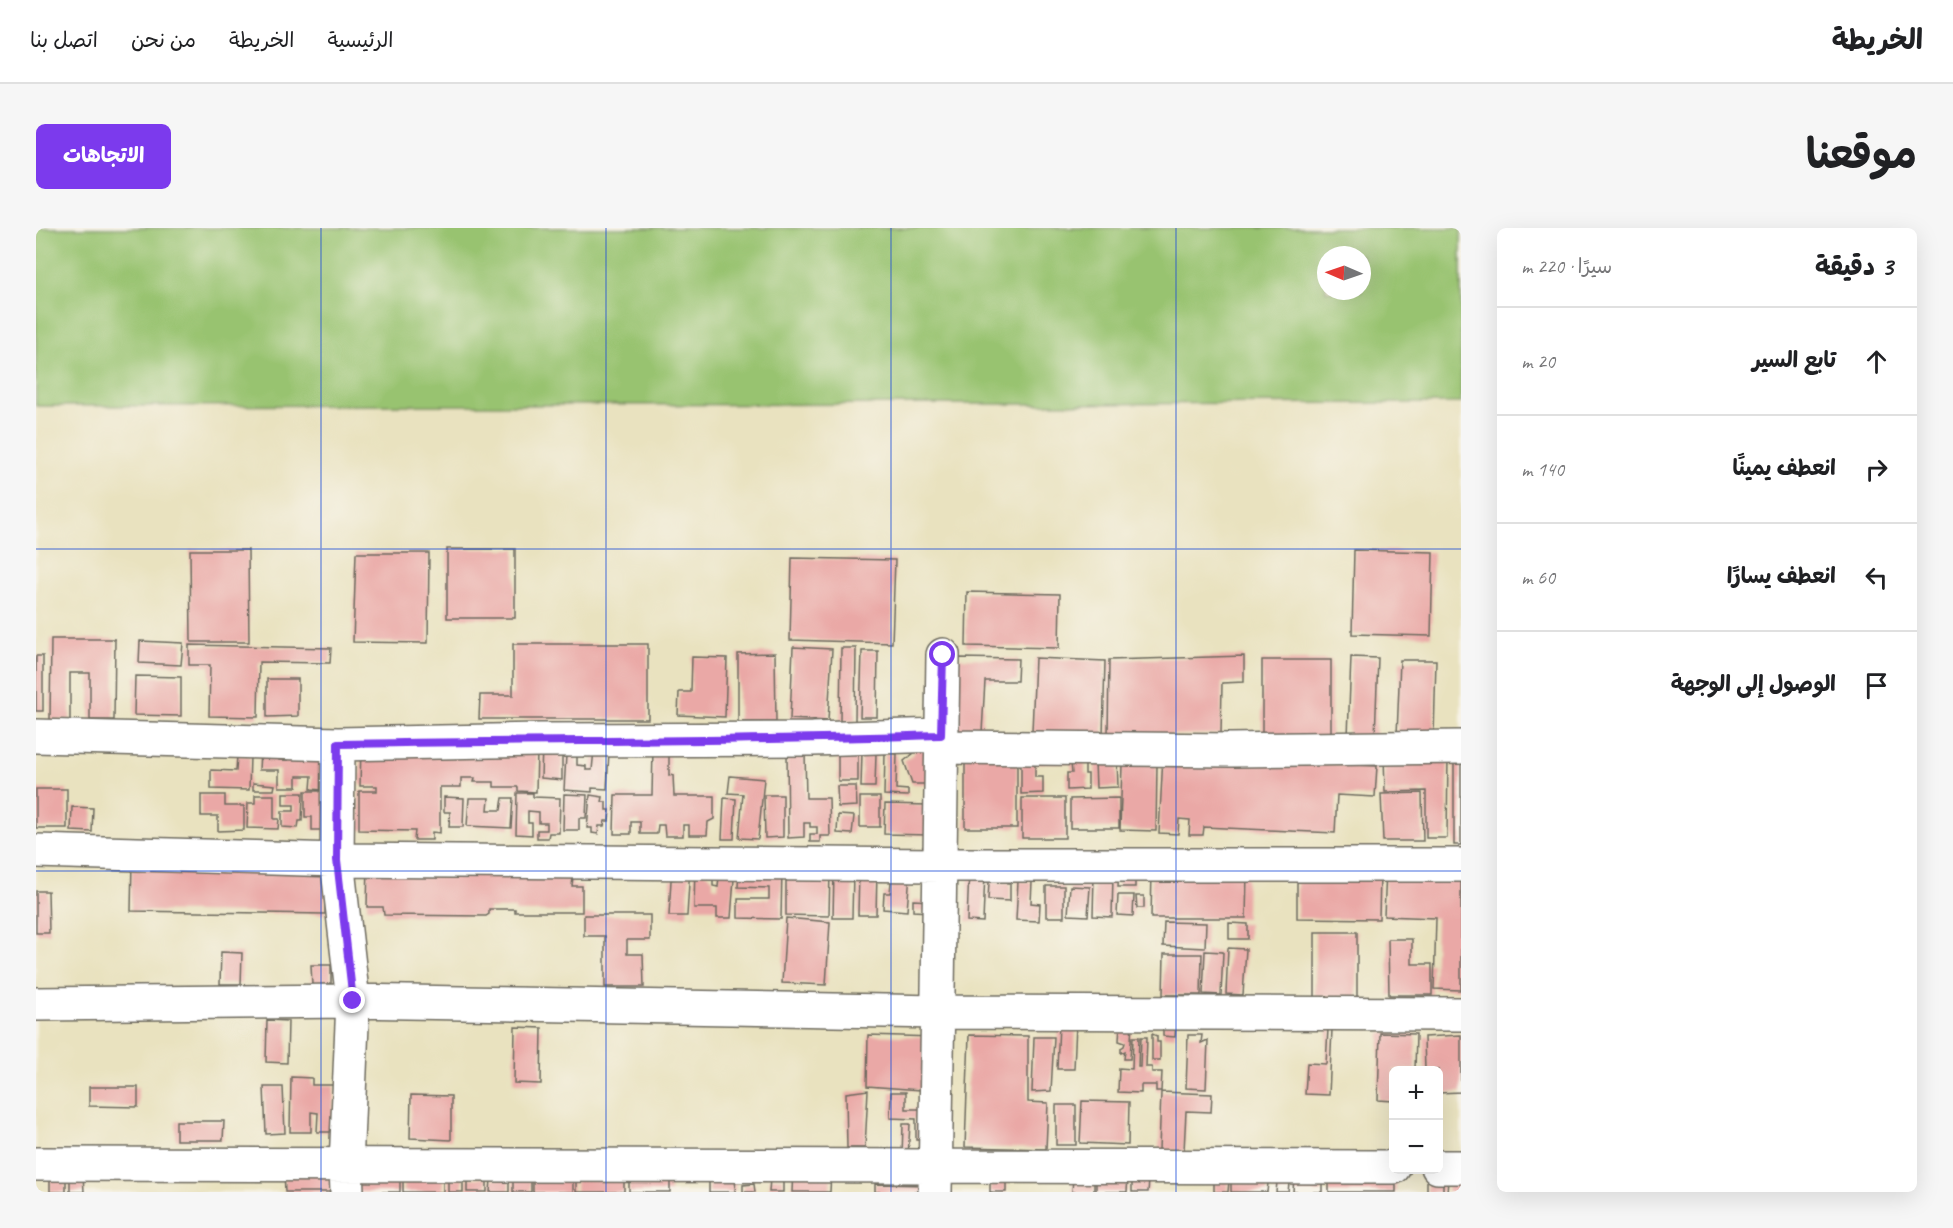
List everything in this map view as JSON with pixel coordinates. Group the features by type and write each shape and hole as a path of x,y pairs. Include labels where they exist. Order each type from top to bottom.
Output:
{"street":[{"path":"935,1179 943,655"},
{"path":"36,736 338,744 539,740 813,739 1231,750 1461,747"},
{"path":"338,744 337,860 353,1001 346,1179"},
{"path":"36,851 337,860 940,865 1461,865"},
{"path":"36,1004 353,1001 938,1011 1461,1014"},
{"path":"36,1164 346,1179 935,1179 1389,1167"},
{"path":"1443,1167 1461,1167"}],"green space":[{"path":"36,228 1461,228 1461,403 36,406"}],"building":[{"path":"447,549 515,549 515,618 447,618"},
{"path":"190,550 248,550 249,642 191,642"},
{"path":"1354,550 1433,552 1431,636 1352,634"},
{"path":"356,553 429,553 428,643 353,642"},
{"path":"792,558 895,560 892,643 790,640"},
{"path":"967,592 1060,594 1059,648 966,646"},
{"path":"51,639 115,639 114,720 90,720 90,673 70,673 70,720 50,720"},
{"path":"140,641 183,643 181,665 139,663"},
{"path":"513,644 648,644 648,719 479,719 480,695 513,695"},
{"path":"189,645 331,648 330,663 259,662 258,717 209,716 210,665 189,665"},
{"path":"793,647 832,649 828,721 790,719"},
{"path":"841,648 856,648 855,721 840,721"},
{"path":"862,651 878,651 877,717 860,717"},
{"path":"775,653 776,722 738,722 738,654"},
{"path":"36,656 43,656 43,711 36,711"},
{"path":"1244,656 1244,682 1222,683 1221,734 1108,736 1109,660"},
{"path":"692,657 727,658 725,717 678,715 679,692 691,692"},
{"path":"1351,657 1378,658 1375,737 1348,736"},
{"path":"959,658 1018,659 1017,681 985,681 982,732 957,731"},
{"path":"1035,658 1105,661 1103,735 1032,732"},
{"path":"1262,660 1331,660 1331,737 1262,737"},
{"path":"1400,660 1436,660 1434,736 1397,735"},
{"path":"135,676 181,677 181,716 134,715"},
{"path":"267,679 298,679 298,716 267,717"},
{"path":"916,741 934,742 934,784 912,784 904,761 914,753"},
{"path":"542,745 562,755 562,780 541,778"},
{"path":"361,747 537,751 536,792 518,791 518,787 494,787 494,782 474,782 475,778 461,778 461,787 440,787 440,833 432,832 432,840 414,840 415,831 359,830 359,791 377,791 377,786 360,786"},
{"path":"653,749 669,755 669,776 673,775 674,796 714,796 714,819 708,822 707,835 689,835 689,825 683,825 683,836 665,836 664,825 658,825 657,834 640,834 640,822 631,822 631,834 614,834 615,795 652,795"},
{"path":"594,750 609,751 607,789 592,788 592,792 564,790 566,755 577,755 577,765 586,766 586,770 592,770"},
{"path":"260,752 279,752 279,760 288,760 289,753 332,754 323,790 311,789 312,776 297,776 297,787 279,787 279,770 259,770"},
{"path":"805,752 806,798 829,798 830,836 820,836 820,842 810,842 810,834 817,834 817,827 810,827 810,823 804,823 804,837 788,838 787,753"},
{"path":"838,752 858,752 858,781 838,781"},
{"path":"862,752 876,753 875,787 861,787"},
{"path":"965,752 1017,752 1017,828 965,828"},
{"path":"885,753 897,754 896,789 908,790 908,796 884,795"},
{"path":"1021,753 1085,761 1088,789 1067,790 1067,773 1072,773 1071,763 1035,763 1035,777 1043,777 1043,793 1021,794"},
{"path":"1454,753 1461,753 1461,845 1454,845"},
{"path":"237,755 250,756 249,790 211,789 211,770 236,771"},
{"path":"1384,755 1448,755 1447,838 1426,838 1426,791 1385,792"},
{"path":"1163,756 1377,766 1375,797 1337,795 1335,833 1204,827 1203,835 1189,835 1190,820 1179,819 1178,834 1159,833"},
{"path":"1117,758 1118,787 1096,788 1095,761"},
{"path":"1122,764 1157,764 1156,831 1120,830"},
{"path":"730,776 764,779 758,839 739,838 743,794 728,793"},
{"path":"253,783 275,785 274,790 253,790"},
{"path":"837,786 856,786 857,806 838,807"},
{"path":"36,789 67,789 67,828 36,828"},
{"path":"305,791 334,791 334,830 312,830 312,817 305,817"},
{"path":"283,793 303,793 302,821 299,821 298,828 282,827 282,811 294,811 294,805 283,805"},
{"path":"517,793 533,793 533,797 560,798 559,833 549,833 548,838 537,838 537,830 547,830 547,823 539,823 539,812 528,811 528,823 532,823 532,835 516,834"},
{"path":"1422,793 1423,841 1383,841 1381,794"},
{"path":"564,794 587,795 586,818 579,818 579,830 563,830"},
{"path":"201,795 225,795 225,806 244,806 244,830 218,831 218,816 201,816"},
{"path":"255,795 274,795 274,819 279,819 278,829 247,828 248,803 255,803"},
{"path":"590,795 603,797 602,802 606,802 606,810 610,810 609,821 605,821 604,826 599,826 598,834 592,833 592,828 587,828"},
{"path":"764,795 783,795 783,837 765,838"},
{"path":"444,797 464,798 463,827 449,827 450,812 444,812"},
{"path":"860,797 880,797 880,827 860,827"},
{"path":"469,798 489,798 488,810 501,810 503,798 513,798 511,828 467,826"},
{"path":"724,798 736,799 734,839 722,839"},
{"path":"1022,798 1065,798 1065,838 1022,838"},
{"path":"1119,798 1119,828 1070,828 1070,799"},
{"path":"885,804 929,805 929,835 884,834"},
{"path":"72,807 93,808 92,832 71,831"},
{"path":"838,815 854,816 852,834 837,833"},
{"path":"132,860 326,864 325,914 131,911"},
{"path":"368,863 573,877 572,886 582,886 582,912 515,912 515,909 489,909 489,914 486,916 384,915 383,907 367,907"},
{"path":"683,865 690,866 687,916 669,916 671,880 681,879"},
{"path":"695,865 713,879 713,886 718,887 720,865 735,866 731,918 717,918 717,908 694,908"},
{"path":"739,868 782,869 781,919 738,918 738,899 769,899 769,888 738,887"},
{"path":"786,868 830,869 829,916 786,915"},
{"path":"1119,868 1135,868 1135,887 1118,887"},
{"path":"1152,870 1247,871 1246,918 1151,918"},
{"path":"1386,870 1461,872 1461,990 1434,989 1436,918 1384,916"},
{"path":"834,871 853,872 852,918 833,918"},
{"path":"859,871 877,871 876,915 858,915"},
{"path":"892,871 910,873 907,911 883,909 884,893 890,893"},
{"path":"969,871 985,872 983,922 967,921"},
{"path":"1297,873 1380,874 1379,919 1297,918"},
{"path":"1094,875 1113,875 1112,917 1093,916"},
{"path":"1018,881 1032,882 1031,903 1040,904 1039,921 1016,920"},
{"path":"989,882 1010,883 1010,901 988,900"},
{"path":"1046,886 1064,886 1064,917 1046,917"},
{"path":"1070,886 1090,887 1088,916 1068,915"},
{"path":"36,891 48,891 49,933 36,933"},
{"path":"1118,895 1134,895 1133,916 1117,915"},
{"path":"1136,896 1144,896 1144,908 1137,908"},
{"path":"913,900 931,901 930,912 913,911"},
{"path":"584,915 650,915 650,940 627,940 627,954 643,954 644,987 605,987 605,936 584,936"},
{"path":"786,918 830,922 826,985 782,983"},
{"path":"1164,922 1206,923 1205,948 1163,946"},
{"path":"1229,923 1248,924 1248,939 1229,939"},
{"path":"1315,932 1357,932 1357,997 1315,997"},
{"path":"1388,939 1412,939 1412,964 1432,964 1432,995 1389,995"},
{"path":"1228,948 1246,949 1243,995 1226,994"},
{"path":"1205,951 1223,952 1221,995 1203,994"},
{"path":"221,952 242,953 241,984 220,984"},
{"path":"1164,954 1202,954 1201,995 1163,995"},
{"path":"311,965 331,965 331,984 312,985"},
{"path":"267,1020 288,1021 287,1063 266,1062"},
{"path":"1163,1021 1176,1022 1175,1037 1163,1036"},
{"path":"1120,1023 1132,1023 1130,1059 1124,1059 1125,1051 1121,1053 1121,1048 1125,1043 1119,1041"},
{"path":"1059,1024 1076,1024 1074,1069 1057,1069"},
{"path":"515,1027 542,1028 541,1084 514,1083"},
{"path":"1328,1029 1332,1029 1329,1095 1305,1094 1307,1063 1326,1064"},
{"path":"1380,1033 1416,1034 1415,1066 1389,1066 1389,1101 1378,1100"},
{"path":"1152,1034 1157,1036 1157,1042 1160,1042 1160,1060 1152,1060"},
{"path":"868,1035 934,1037 934,1091 867,1086"},
{"path":"969,1035 1028,1036 1028,1102 1048,1103 1046,1149 965,1147"},
{"path":"1188,1035 1202,1035 1201,1043 1208,1040 1206,1089 1186,1088"},
{"path":"1461,1035 1461,1092 1443,1093 1443,1066 1425,1066 1424,1037"},
{"path":"1034,1037 1054,1037 1051,1091 1032,1092"},
{"path":"1133,1037 1139,1037 1138,1067 1140,1067 1141,1037 1147,1037 1146,1067 1152,1067 1152,1072 1162,1072 1161,1091 1156,1091 1156,1085 1141,1085 1141,1093 1118,1092 1119,1068 1132,1069"},
{"path":"291,1077 312,1078 312,1085 334,1085 333,1132 317,1132 318,1113 311,1112 311,1132 290,1132"},
{"path":"89,1087 138,1087 138,1107 89,1106"},
{"path":"264,1087 283,1087 285,1133 266,1134"},
{"path":"868,1090 865,1148 847,1148 846,1093"},
{"path":"891,1092 906,1092 906,1109 920,1109 932,1140 916,1140 916,1119 890,1118"},
{"path":"1161,1092 1212,1094 1211,1112 1186,1111 1184,1151 1159,1150"},
{"path":"411,1095 451,1096 451,1140 410,1138"},
{"path":"1082,1101 1129,1102 1128,1145 1080,1143"},
{"path":"1056,1105 1076,1105 1076,1145 1056,1145"},
{"path":"176,1121 224,1121 223,1140 176,1140"},
{"path":"903,1124 910,1124 908,1157 902,1157"},
{"path":"284,1170 330,1170 331,1192 285,1192"},
{"path":"793,1170 831,1172 830,1192 792,1192"},
{"path":"50,1173 66,1173 66,1192 50,1192"},
{"path":"70,1174 83,1174 84,1192 70,1192"},
{"path":"709,1175 736,1175 735,1192 709,1192"},
{"path":"1096,1175 1128,1176 1127,1192 1096,1192"},
{"path":"1294,1175 1322,1175 1322,1192 1293,1192"},
{"path":"443,1176 443,1192 403,1192 403,1177"},
{"path":"533,1176 573,1176 573,1192 533,1192"},
{"path":"356,1177 400,1177 400,1192 356,1192"},
{"path":"448,1177 463,1178 463,1192 448,1192"},
{"path":"1329,1177 1396,1179 1396,1192 1329,1192"},
{"path":"467,1178 487,1178 487,1192 467,1192"},
{"path":"770,1178 783,1178 783,1192 769,1192"},
{"path":"1006,1178 1006,1192 990,1192 990,1179"},
{"path":"1073,1178 1094,1179 1094,1192 1072,1192"},
{"path":"1427,1178 1443,1178 1443,1192 1427,1192"},
{"path":"491,1179 509,1179 509,1192 490,1192"},
{"path":"576,1179 624,1181 624,1192 576,1192"},
{"path":"629,1179 670,1180 670,1192 629,1192"},
{"path":"513,1180 531,1180 531,1192 513,1192"},
{"path":"1132,1180 1149,1181 1148,1192 1132,1192"},
{"path":"1214,1180 1229,1181 1228,1192 1214,1192"},
{"path":"1231,1181 1268,1183 1267,1192 1231,1192"},
{"path":"1448,1181 1461,1182 1461,1192 1447,1192"},
{"path":"1277,1182 1289,1183 1288,1192 1276,1192"},
{"path":"754,1184 755,1192 743,1192 743,1185"},
{"path":"875,1184 925,1185 925,1192 875,1192"}],"route":[{"path":"353,1001 337,860 338,744 539,740 813,739 941,735 943,655"}]}
